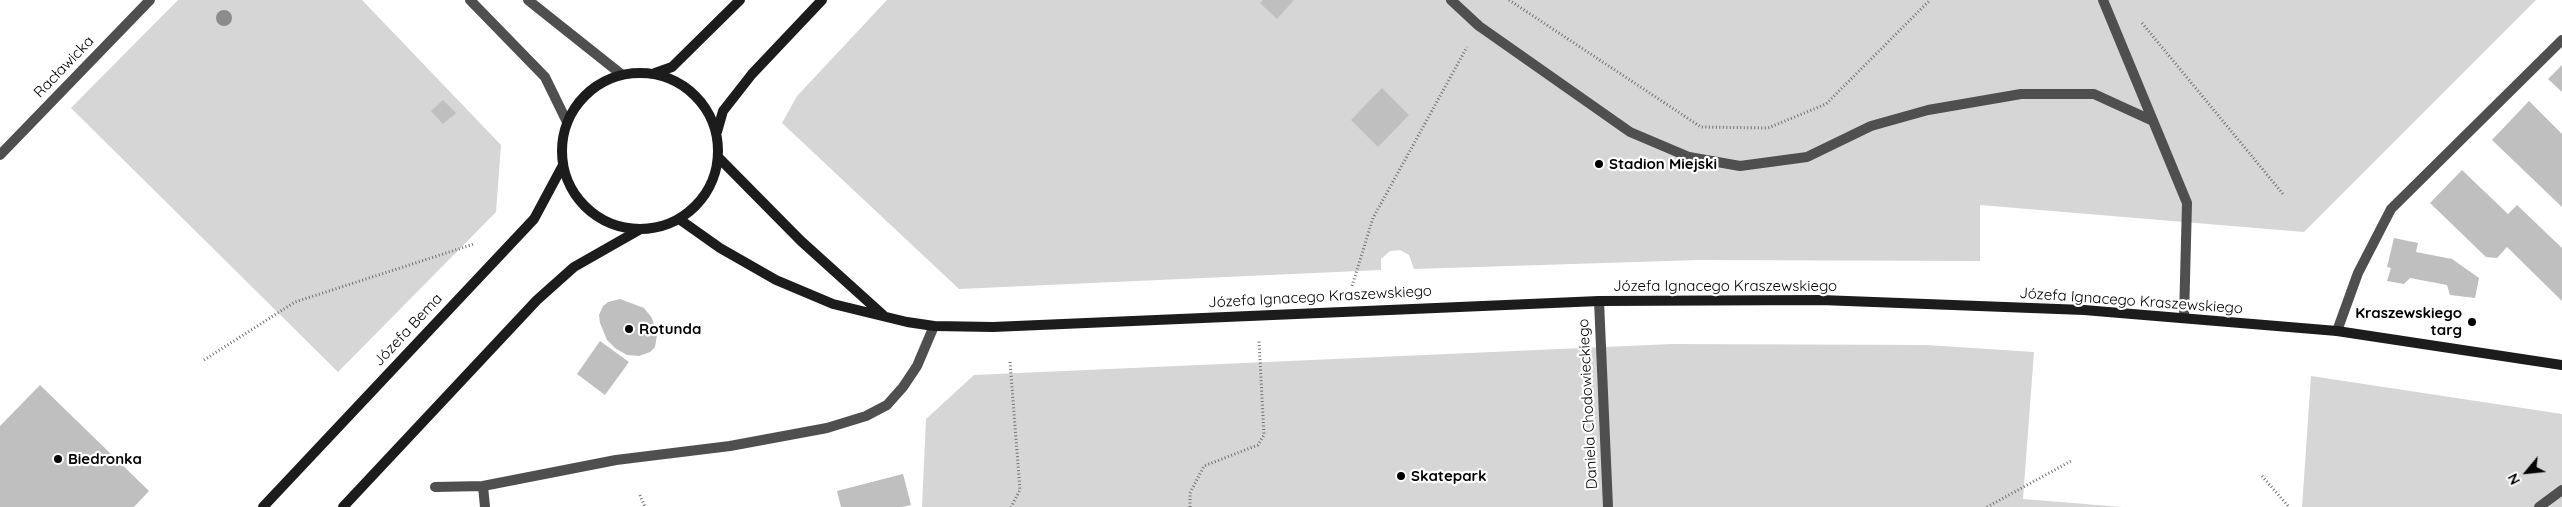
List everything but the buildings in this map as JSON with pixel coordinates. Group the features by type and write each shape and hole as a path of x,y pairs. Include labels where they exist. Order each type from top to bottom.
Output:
{"street":[{"name":"Racławicka","path":"0,155 150,0"},
{"path":"470,0 545,77 567,122"},
{"path":"528,0 621,74"},
{"path":"655,73 672,67 740,0"},
{"path":"343,507 537,300 574,268 639,230 660,226 679,219 696,207 709,189 717,169 717,132 723,111 752,74 822,0"},
{"path":"1451,0 1478,26 1630,132 1688,157 1740,166 1807,156 1871,126 1928,110 2022,94 2094,94 2153,121"},
{"path":"2103,0 2187,204 2184,318"},
{"path":"2337,331 2358,273 2391,209 2562,40"},
{"path":"639,230 613,225 601,219 580,202 569,185 563,165 561,144 567,122 584,95 601,82 621,74 655,73 667,76 690,89 708,113 717,132"},
{"path":"718,157 787,227 843,280 886,317"},
{"name":"Józefa Bema","path":"263,507 534,219 563,165"},
{"name":"Józefa Ignacego Kraszewskiego","path":"679,219 720,248 776,280 833,304 934,326 993,327 1346,310 1599,301 1821,300 2084,310 2337,331 2562,365"},
{"name":"Daniela Chodowieckiego","path":"1599,301 1608,507"},
{"path":"436,487 483,486 616,460 759,441 827,428 866,416 888,405 903,387 918,366 934,326"},
{"path":"483,486 485,507"},
{"path":"2539,507 2562,490"}],"path":[{"path":"1509,0 1701,127 1768,128 1826,104 1930,0"},
{"path":"2136,15 2283,194"},
{"path":"1346,310 1355,271 1373,218 1478,26"},
{"path":"204,360 295,302 477,242"},
{"path":"1190,507 1190,494 1204,466 1258,445 1264,435 1258,315"},
{"path":"1010,362 1020,490 1011,507"},
{"path":"1987,507 2071,461"},
{"path":"2262,476 2289,507"},
{"path":"640,495 645,507"}],"shaded area":[{"path":"178,0 362,0 501,145 496,212 338,372 71,108"},
{"name":"Stadion Miejski","path":"887,0 2536,0 2304,232 1980,205 1980,261 1699,260 1414,269 1409,255 1400,250 1390,251 1381,259 1381,270 959,289 782,123 797,96"},
{"path":"1672,344 1927,345 2034,352 2023,499 2122,507 922,507 926,419 974,375"},
{"path":"2311,376 2562,414 2562,507 2302,507"}],"place":[{"name":"Stadion Miejski","path":"1599,164"},
{"name":"Kraszewskiego targ","path":"2472,322"},
{"name":"Rotunda","path":"629,329"},
{"name":"Biedronka","path":"58,459"},
{"name":"Skatepark","path":"1401,476"}]}
